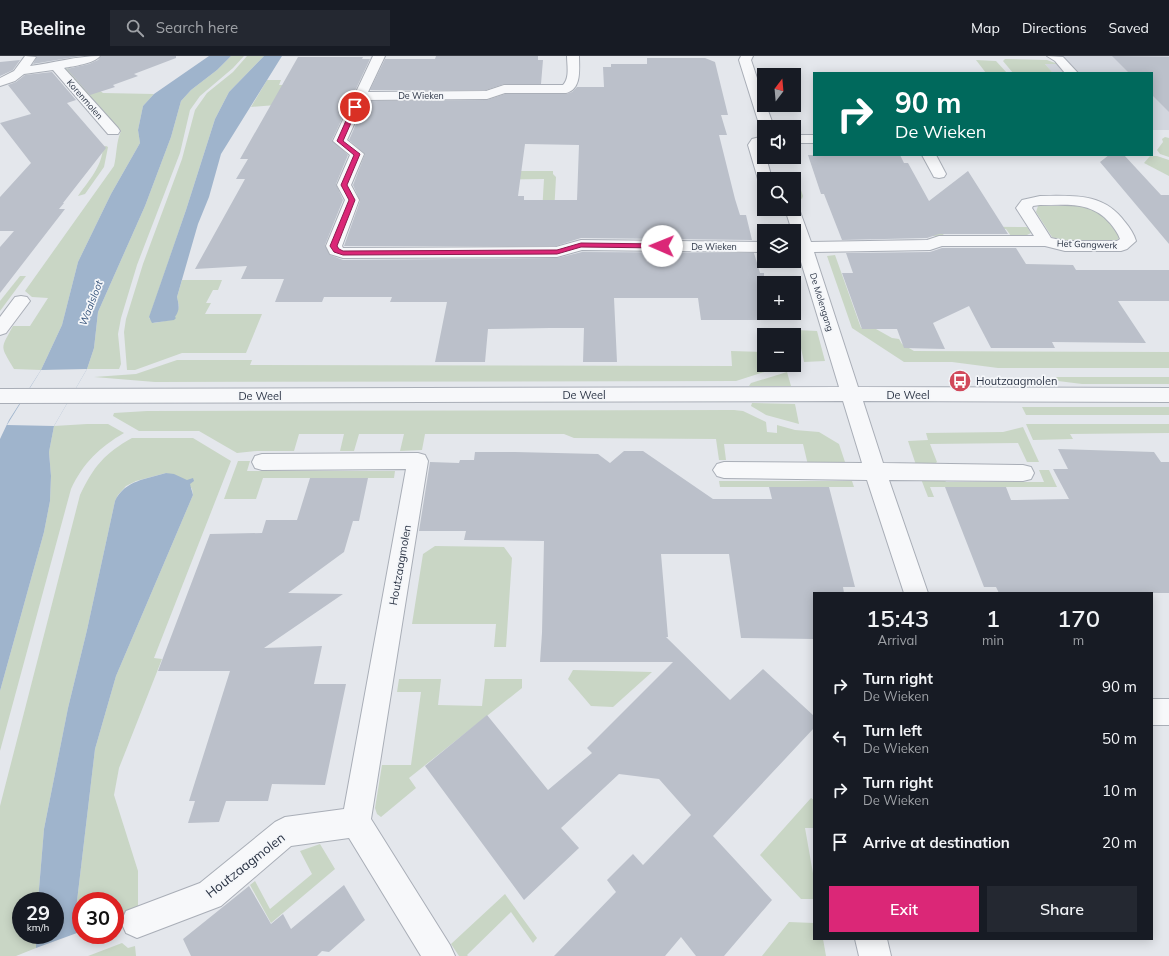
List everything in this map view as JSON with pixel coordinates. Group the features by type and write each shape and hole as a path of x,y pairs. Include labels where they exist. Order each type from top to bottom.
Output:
{"street":[{"path":"23,71 30,56"},
{"name":"Korenmolen","path":"0,82 10,79 23,71 57,67 94,56"},
{"name":"De Wieken","path":"379,56 340,141 357,154 344,185 352,200 334,246 336,251 343,253 557,252 581,245 757,247"},
{"name":"De Wieken","path":"360,96 487,95 504,89 566,89 570,87 572,83 573,56"},
{"path":"747,56 745,60 765,120"},
{"path":"1053,56 1059,59 1071,72"},
{"name":"Korenmolen","path":"57,67 113,131"},
{"path":"801,139 813,139"},
{"path":"757,142 755,145 757,152"},
{"path":"930,156 940,174"},
{"name":"Het Gangwerk","path":"801,247 930,245 939,241 1046,241 1065,246 1114,246 1126,244 1128,241 1128,236 1109,212 1096,204 1086,201 1038,201 1027,203 1024,208 1046,241"},
{"name":"De Molengang","path":"801,250 852,394"},
{"path":"0,329 21,302"},
{"path":"852,394 875,471 916,592"},
{"name":"De Weel","path":"0,396 852,394 1169,395"},
{"name":"Houtzaagmolen","path":"137,922 210,895 285,832 356,822 418,461 262,462"},
{"path":"724,470 1022,473"},
{"path":"1153,712 1169,712"},
{"path":"356,822 439,956"},
{"path":"871,940 874,956"}],"shaded area":[{"path":"1063,56 1169,56 1169,130 1153,130 1153,72 1052,72 1045,64 1070,64"}],"green space":[{"path":"231,56 244,56 233,68 200,96 190,110 180,153 137,265 121,318 118,334 121,364 119,369 87,369 94,348 98,312 145,206 171,137 181,101 191,90 217,70"},
{"path":"247,56 264,56 229,92 215,119 149,318 154,323 174,318 179,306 177,297 182,280 222,280 218,290 213,290 206,303 211,303 205,314 262,314 246,353 182,353 135,370 127,370 124,332 126,319 143,264 182,159 195,110 207,93 233,72"},
{"path":"1005,59 1047,60 1058,64 1045,64 1052,72 1012,72 1003,61"},
{"path":"976,60 996,61 1006,72 985,72"},
{"path":"69,68 103,93 154,94 143,106 138,130 140,143 111,194 78,262 62,325 41,370 14,369 3,348 6,339 13,326 30,326 48,298 32,297 25,291 114,166 118,139 121,131 65,69"},
{"path":"267,80 281,80 279,85 288,85 276,105 251,107"},
{"path":"1165,137 1169,138 1169,157 1160,154 1157,150 1163,142 1162,139"},
{"path":"103,147 108,147 104,167 85,194 78,196 98,167"},
{"path":"1150,156 1157,156 1169,160 1169,176 1144,163"},
{"path":"512,171 553,171 553,174 556,177 553,232 541,230 544,179 457,180"},
{"path":"801,190 803,196 801,198"},
{"path":"1038,206 1089,206 1100,211 1120,237 1117,240 1061,240 1052,237 1036,212"},
{"path":"924,226 1027,227 1031,233 1027,235 1011,236 1006,229 941,229 944,236 929,236"},
{"path":"835,255 861,328 876,329 892,338 899,339 902,344 914,351 1169,352 1169,368 998,368 952,362 904,362 852,328 827,256"},
{"path":"20,276 26,276 0,311 0,301"},
{"path":"801,330 817,331 825,361 804,362 801,348"},
{"path":"731,351 757,352 757,372 764,372 736,381 155,382 94,377 136,374 177,360 252,360 250,365 732,366"},
{"path":"787,372 791,386 749,386 751,383"},
{"path":"1056,377 1169,377 1169,384 1082,384 1058,381"},
{"path":"752,403 795,404 799,424 766,415 751,406"},
{"path":"1022,407 1169,407 1169,415 1026,415"},
{"path":"147,411 743,411 766,422 767,432 777,433 777,425 795,430 819,432 839,444 846,465 808,465 803,444 724,444 726,460 719,460 716,439 574,438 564,434 425,434 422,450 400,451 404,434 359,434 354,451 340,451 344,434 299,434 294,451 257,451 237,453 199,431 139,431 113,416 114,413"},
{"path":"108,424 124,433 107,444 93,456 81,471 71,489 0,751 0,691 44,532 50,501 51,476 49,452 54,426"},
{"path":"1026,424 1169,424 1169,433 1070,434 1073,439 1033,440"},
{"path":"1023,427 1039,462 1027,462 1018,443 930,444 937,462 934,465 916,465 908,441 928,440 926,433 1003,432"},
{"path":"132,438 193,438 231,461 154,658 162,659 119,768 114,795 138,871 138,910 124,915 124,892 78,892 95,749 116,676 193,495 192,489 187,481 166,473 136,481 126,486 115,501 87,630 68,708 44,829 39,892 12,892 12,944 36,944 36,948 16,956 0,956 0,806 80,495 95,469 107,455"},
{"path":"238,461 250,461 247,471 395,471 394,478 263,478 256,499 224,499"},
{"path":"1039,470 1049,470 1057,487 930,487 934,497 928,497 921,479 944,479 946,482 1044,482"},
{"path":"719,481 852,481 854,487 720,487"},
{"path":"435,546 504,547 512,558 506,647 494,647 496,624 412,624 423,554"},
{"path":"573,670 652,672 613,707 591,706 568,679"},
{"path":"399,679 441,679 438,705 482,706 485,679 522,679 522,688 409,778 416,788 381,817 377,814 375,808 382,765 411,765 421,692 397,692"},
{"path":"811,798 813,799 813,828 805,828 813,873 813,899 801,899 760,855"},
{"path":"320,844 335,869 271,923 250,885 255,881 270,909 312,874 300,851"},
{"path":"505,894 537,938 533,943 511,912 467,955 468,956 459,956 451,944"},
{"path":"789,922 813,923 813,940 823,940 826,956 762,956"},
{"path":"119,944 123,944 128,948 135,946 136,956 88,956"}],"water":[{"name":"Waalsloot","path":"209,56 231,56 217,70 191,90 181,101 171,137 145,206 98,312 94,348 87,369 54,426 49,452 51,476 50,501 44,532 0,691 0,439 9,420 41,370 62,325 78,262 111,194 140,143 138,130 143,106 154,94"},
{"path":"264,56 282,56 221,154 209,197 198,224 177,297 179,307 175,317 176,318 174,320 152,323 149,317 186,210 215,119 229,92"},
{"path":"166,473 174,474 187,480 193,478 194,481 190,484 193,495 116,676 95,749 78,892 72,892 72,935 64,938 64,892 39,892 44,829 68,708 87,630 115,501 119,494 131,484"},
{"path":"36,944 47,944 36,948"}],"pier":[{"path":"87,369 54,426 7,425 41,370"}],"building":[{"path":"37,56 80,56 33,64"},
{"path":"101,56 176,56 176,58 134,74 138,76 113,85 115,87 90,95 67,69 89,64 98,60"},
{"path":"436,56 538,56 538,60 543,60 541,84 504,84 486,90 370,90 385,59 435,59"},
{"path":"1112,56 1169,57 1169,112 1153,96 1153,72 1128,72"},
{"path":"298,57 363,57 362,59 370,59 332,140 348,155 336,184 343,200 325,245 330,255 343,260 557,258 582,252 754,253 757,268 758,268 760,273 764,273 764,276 757,276 757,320 701,320 698,298 614,298 617,362 583,362 584,328 550,328 488,329 485,362 435,362 447,302 390,302 392,297 324,297 322,302 275,302 284,279 241,279 247,266 195,269 245,179 236,179 248,159 240,159"},
{"path":"647,58 705,58 715,62 728,115 721,115 727,135 719,135 740,215 746,215 752,240 581,238 556,246 344,246 360,201 353,185 365,154 349,140 366,101 487,100 505,94 566,94 572,92 577,87 604,87 603,67 611,67 611,64 647,64","holes":["525,144 579,145 577,200 524,200 524,196 518,196"]},
{"path":"20,60 13,70 0,76 0,62"},
{"path":"52,72 76,100 67,103 106,148 59,209 65,209 0,293 0,247 14,231 0,231 0,197 31,163 0,123 31,114 8,85 16,82 25,75"},
{"path":"808,155 900,156 904,163 908,163 929,201 968,171 1008,234 939,234 927,238 842,240 824,194 821,194"},
{"path":"1108,156 1125,156 1161,195 1169,195 1169,244 1100,162"},
{"path":"942,248 1016,248 1026,264 1073,265 1076,270 1169,270 1169,301 1118,301 1146,343 1052,342 1055,348 991,348 969,306 933,323 945,349 904,348 897,329 862,329 842,273 853,273 846,253 930,252"},
{"path":"1058,449 1154,452 1161,462 1169,462 1169,593 998,592 996,587 984,587 945,487 1006,487 1011,500 1069,499 1053,469 1068,469"},
{"path":"624,451 643,451 713,499 772,499 769,487 829,487 855,587 843,587 844,592 813,592 813,639 741,638 729,554 661,554 668,637 666,637 730,700 763,669 813,715 813,729 713,836 772,900 724,956 696,956 681,937 665,956 554,956 616,892 607,880 633,854 643,865 691,815 659,779 619,774 561,828 579,848 524,900 425,766 487,715 548,790 592,753 587,748 673,662 540,662 544,541 464,540 466,531 419,531 430,462 459,463 460,460 474,460 475,452 515,452 598,454 610,463"},
{"path":"310,478 368,478 359,521 353,521 344,552 288,593 343,594 264,648 322,646 314,684 346,684 325,785 272,784 268,801 226,801 219,822 188,823 195,801 189,801 230,671 158,671 210,534 262,533 266,520 297,520"},
{"path":"344,885 365,920 329,952 322,951 317,956 191,956 183,939 249,886 271,924 283,914 291,929"}],"place":[{"name":"Houtzaagmolen","path":"960,381"}],"route":[{"path":"355,107 340,141 357,154 344,185 352,200 334,246 336,251 343,253 557,252 581,245 662,246"}]}
